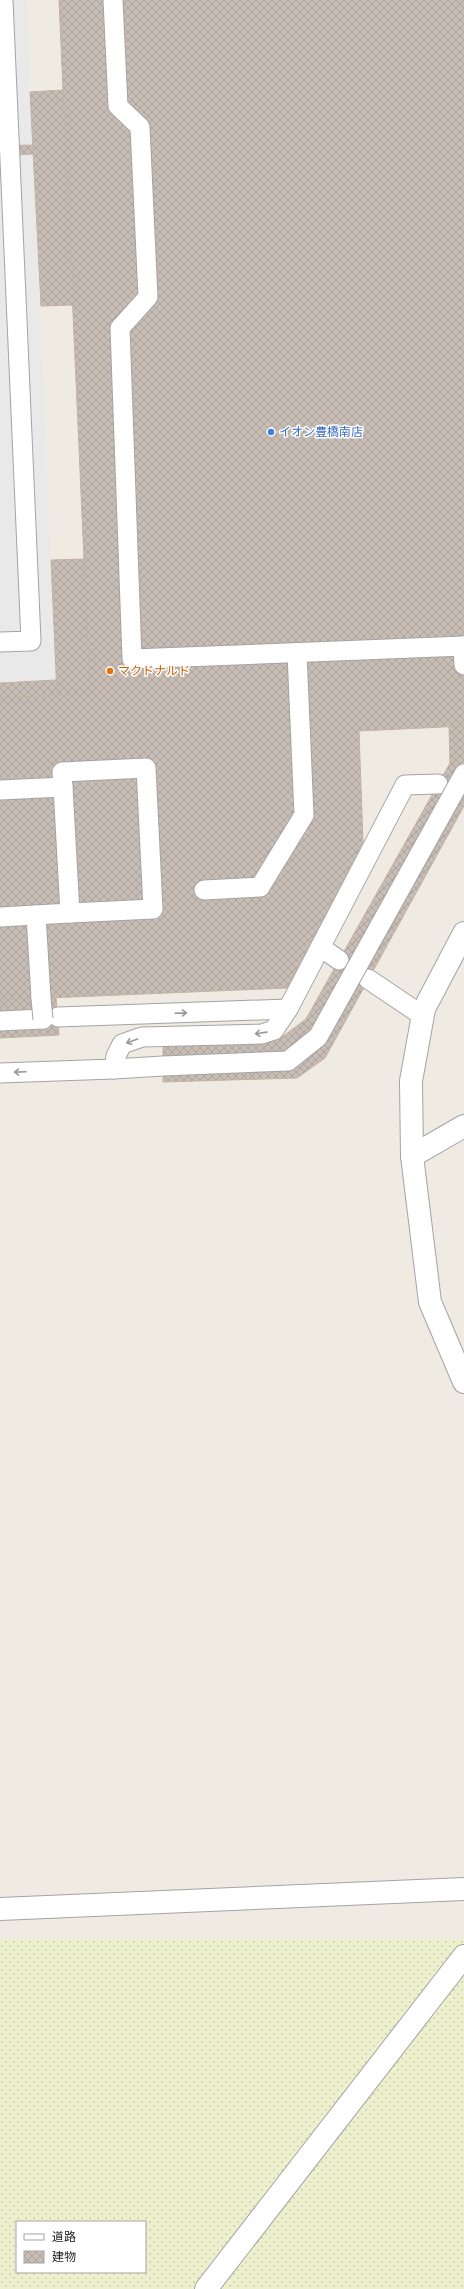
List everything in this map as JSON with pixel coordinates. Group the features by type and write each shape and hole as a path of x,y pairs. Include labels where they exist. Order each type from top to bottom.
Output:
{"street":[{"path":"464,933 424,1009 411,1080 412,1156 430,1302 457,1351 464,1382"},
{"path":"412,1156 464,1126"},
{"path":"0,1909 464,1889"},
{"path":"206,2289 464,1956"}],"lane":[{"path":"0,642 31,641 6,211 3,0"},
{"path":"113,0 118,106 140,127 148,298 120,328 132,659 463,646 464,665"},
{"path":"204,890 260,887 304,815 297,653"},
{"path":"0,917 153,909 146,768 62,772 70,913"},
{"path":"0,1073 288,1062 318,1037 464,774"},
{"path":"114,1069 116,1056 122,1044 142,1037 262,1034 274,1030 288,1008 405,785 438,784"},
{"path":"0,790 63,787"},
{"path":"0,1021 43,1019 36,915"},
{"path":"320,947 339,960"},
{"path":"368,979 423,1016"},
{"path":"58,1017 288,1008"}],"green space":[{"path":"464,1939 464,2289 0,2289 0,1940"}],"shaded area":[{"path":"0,0 26,0 56,680 0,683"}],"building":[{"name":"イオン豊橋南店","path":"59,0 464,0 464,726 359,731 363,842 287,988 0,1000 0,698 90,694"},
{"path":"63,90 74,305 41,306 30,92"},
{"path":"33,145 33,154 0,156 0,146"},
{"path":"84,559 90,694 57,695 51,560"},
{"path":"56,680 57,695 0,698 0,683"},
{"path":"449,726 464,726 464,806 325,1058 297,1078 163,1082 163,1047 277,1041 306,1019 450,763"},
{"path":"56,997 59,1035 0,1038 0,1000"}],"place":[{"name":"イオン豊橋南店","path":"271,432"},
{"name":"マクドナルド","path":"110,671"}]}
